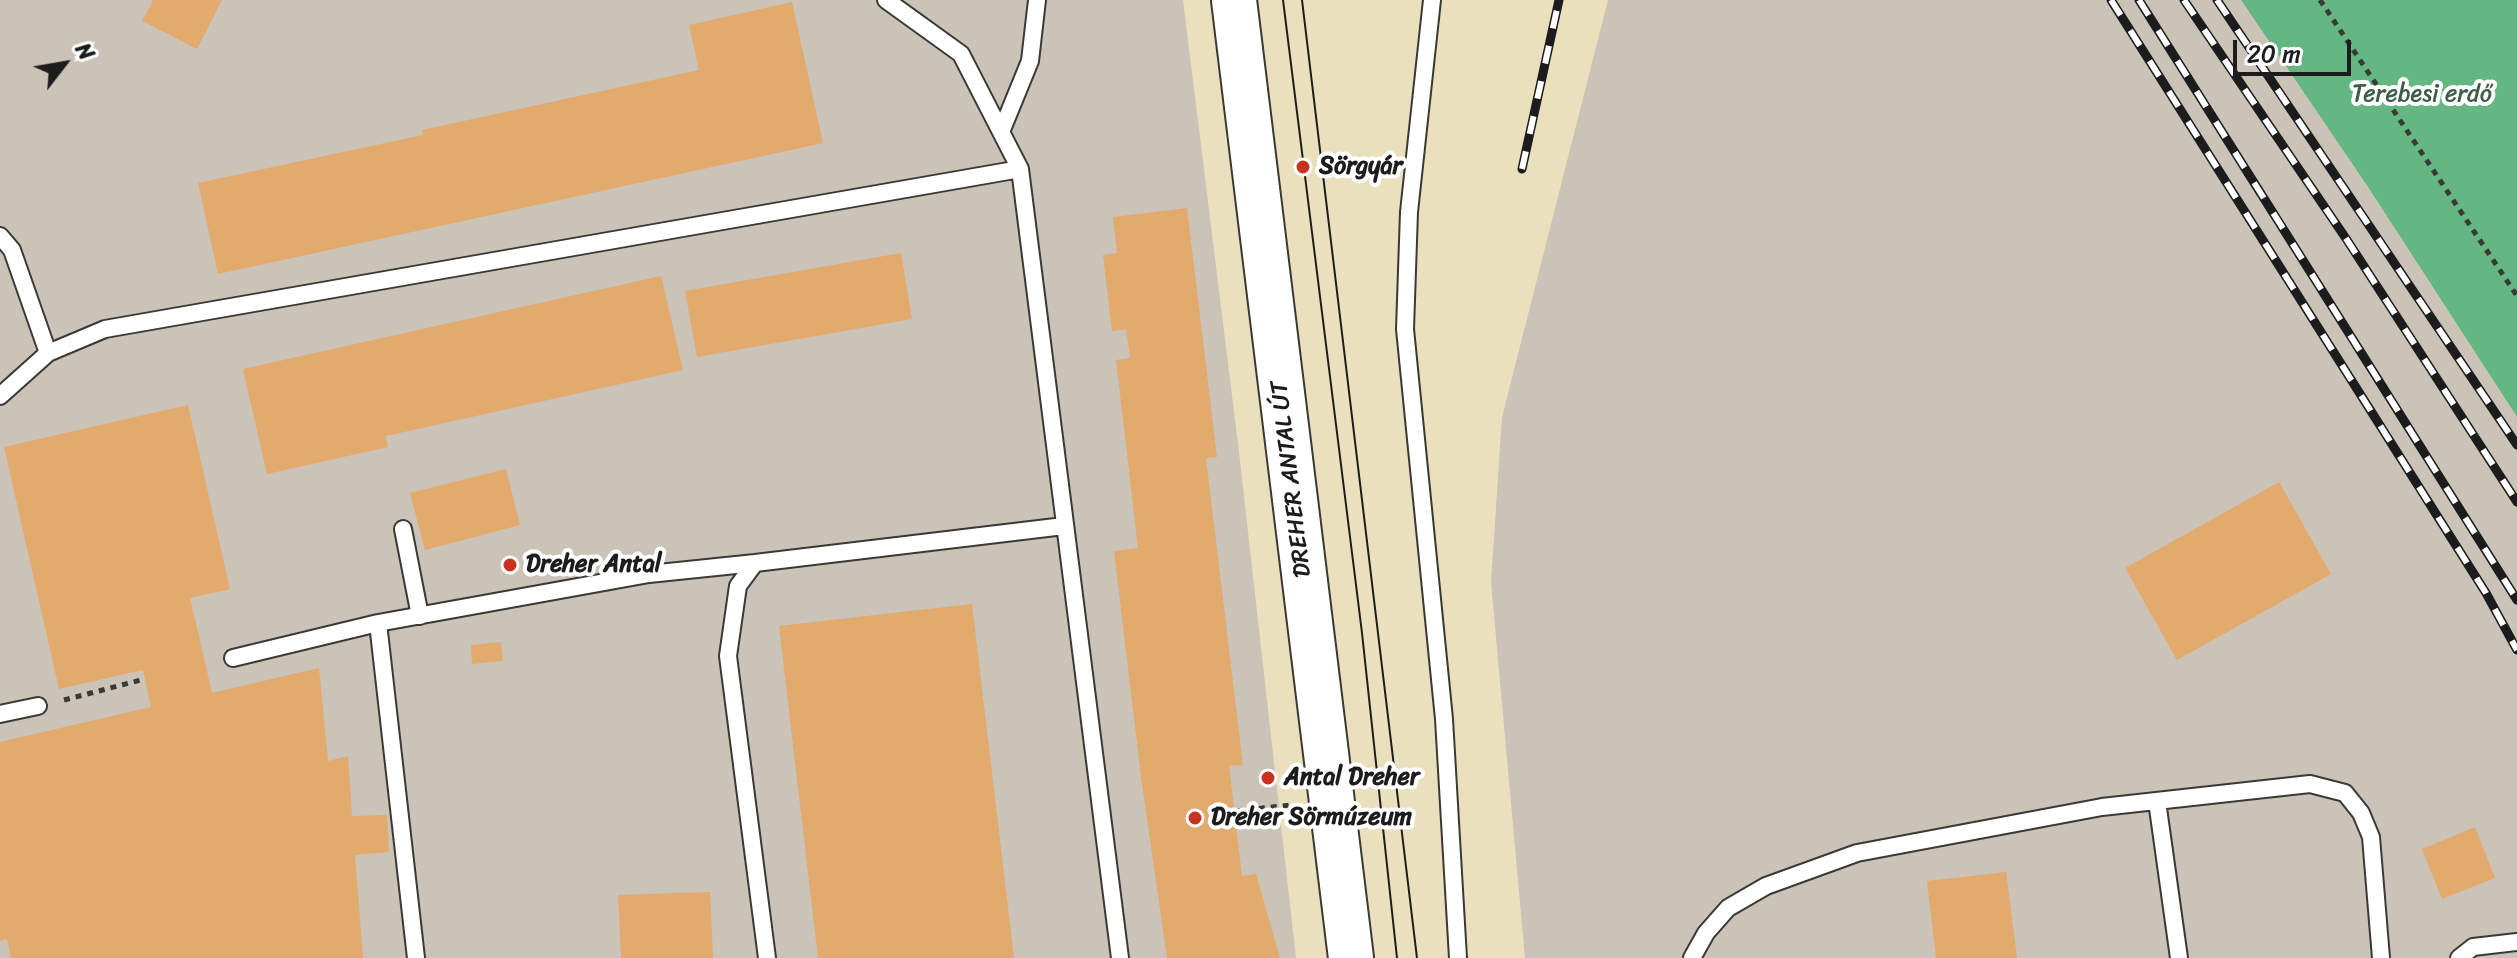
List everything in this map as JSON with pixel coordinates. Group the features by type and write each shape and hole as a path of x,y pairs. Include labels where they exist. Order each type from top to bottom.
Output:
{"main road":[{"name":"DREHER ANTAL ÚT","path":"1234,0 1351,958"}],"lane":[{"path":"886,0 961,54 1020,169 1120,958"},
{"path":"1001,132 1030,61 1037,0"},
{"path":"1432,0 1409,212 1405,329 1444,719 1458,958"},
{"path":"3,390 48,353 105,329 1020,169"},
{"path":"0,236 12,250 48,353"},
{"path":"233,658 378,623 649,574 1064,526"},
{"path":"403,529 420,616"},
{"path":"755,563 738,586 728,656 767,958"},
{"path":"378,623 416,958"},
{"path":"0,714 38,706"},
{"path":"1692,958 1706,933 1728,908 1766,886 1857,853 2102,807 2310,784 2345,793 2361,813 2371,837 2381,958"},
{"path":"2157,801 2179,958"},
{"path":"2459,958 2473,947 2517,942"}],"path":[{"path":"2320,0 2517,296"},
{"path":"38,706 145,679"},
{"path":"1235,811 1332,801"}],"shaded area":[{"path":"0,0 1183,0 1239,452 1296,958 0,958"},
{"path":"1608,0 2241,0 2368,187 2517,417 2517,958 1525,958 1491,582 1502,417"}],"green space":[{"name":"Terebesi erdő","path":"2241,0 2517,0 2517,417 2368,187"}],"building":[{"path":"153,0 222,0 197,49 142,21"},
{"path":"792,2 823,143 218,274 198,183 423,135 422,130 699,70 689,25"},
{"path":"1187,208 1217,457 1206,458 1243,765 1229,766 1242,876 1256,874 1280,958 1167,958 1141,777 1114,551 1138,548 1116,360 1130,358 1126,329 1112,331 1103,255 1117,253 1113,217"},
{"path":"901,253 912,319 697,357 685,291"},
{"path":"661,276 683,370 386,436 388,447 267,474 243,369"},
{"path":"188,405 230,589 190,598 212,693 319,668 328,761 348,756 352,816 387,815 389,852 355,855 363,958 11,958 7,939 0,941 0,742 151,707 143,670 59,689 4,447"},
{"path":"506,469 520,525 425,550 410,493"},
{"path":"2279,482 2331,574 2177,660 2125,568"},
{"path":"972,604 1014,958 818,958 779,626"},
{"path":"501,642 503,661 472,664 471,645"},
{"path":"2475,827 2495,878 2442,899 2422,849"},
{"path":"2006,872 2017,958 1936,958 1927,881"},
{"path":"710,892 713,958 621,958 618,895"}],"tram line":[{"path":"1283,0 1362,633 1397,958"},
{"path":"1302,0 1417,958"}],"railway":[{"path":"1522,169 1559,0"},
{"path":"2111,0 2486,593 2517,650"},
{"path":"2139,0 2517,600"},
{"path":"2184,0 2347,240 2517,502"},
{"path":"2217,0 2517,445"}],"place":[{"name":"Sörgyár","path":"1303,167"},
{"name":"Dreher Antal","path":"510,565"},
{"name":"Antal Dreher","path":"1268,778"},
{"name":"Dreher Sörmúzeum","path":"1195,818"}]}
